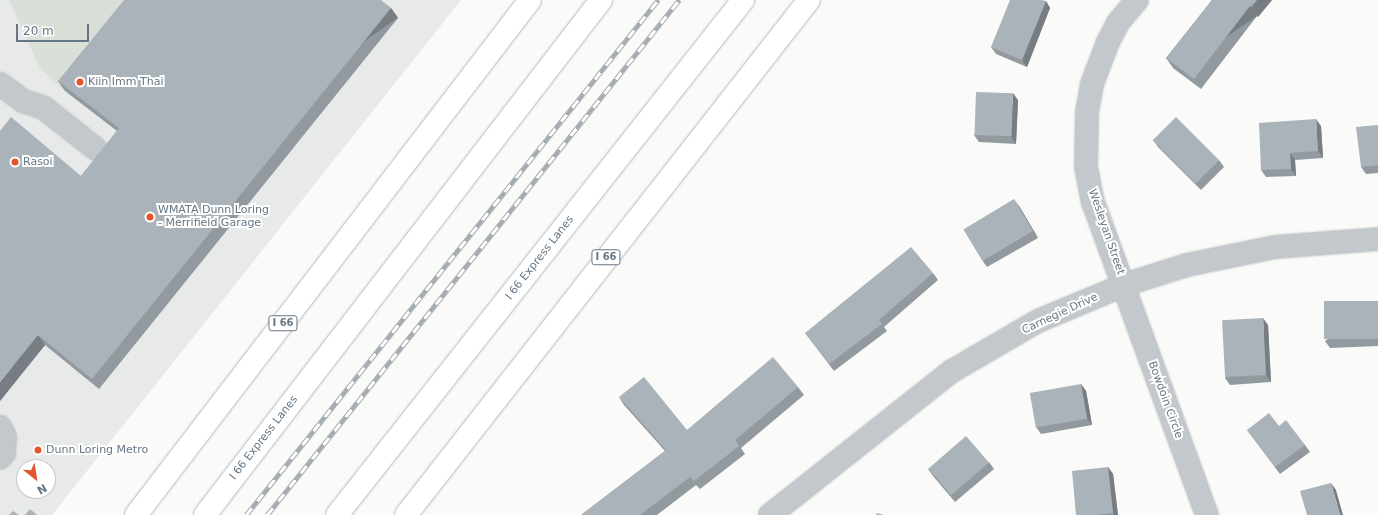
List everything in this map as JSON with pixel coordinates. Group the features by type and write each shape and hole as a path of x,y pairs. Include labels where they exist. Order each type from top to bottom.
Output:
{"highway":[{"name":"I 66","path":"136,515 530,0"},
{"name":"I 66 Express Lanes","path":"205,515 601,0"},
{"path":"537,84 607,0"},
{"name":"I 66 Express Lanes","path":"337,515 743,0"},
{"name":"I 66","path":"406,515 809,0"}],"street":[{"name":"Wesleyan Street","path":"1124,285 1093,202 1086,167 1087,113 1092,84 1108,42 1118,23 1137,0"},
{"path":"0,84 23,101 44,108 96,149"},
{"name":"Carnegie Drive","path":"770,515 952,371 1038,321 1124,285 1187,265 1275,246 1378,239"},
{"name":"Bowdoin Circle","path":"1124,285 1207,515"},
{"path":"0,427 5,437 4,453 0,458"}],"shaded area":[{"path":"0,0 461,0 52,515 0,515"},
{"path":"9,0 139,0 65,91 40,68"}],"building":[{"name":"WMATA Dunn Loring - Merrifield Garage","path":"124,0 381,0 391,8 92,379 38,335 0,382 0,131 11,117 81,176 119,128 58,81"},
{"path":"1010,0 1046,1 1022,60 991,47"},
{"path":"1212,0 1257,0 1251,7 1250,6 1194,79 1166,58"},
{"path":"976,92 1013,93 1011,136 974,135"},
{"path":"1176,117 1219,160 1196,183 1153,140"},
{"path":"1316,119 1318,151 1290,153 1291,169 1261,170 1259,123"},
{"path":"1378,125 1378,165 1361,167 1356,127"},
{"path":"1014,199 1033,231 982,261 963,229"},
{"path":"911,247 933,273 879,320 882,324 829,364 805,333"},
{"path":"1324,301 1378,301 1378,339 1324,339"},
{"path":"1263,318 1266,375 1225,377 1222,320"},
{"path":"773,357 798,387 735,440 739,446 694,481 690,477 640,515 581,515 666,450 619,397 644,377 687,430"},
{"path":"1081,384 1087,418 1036,427 1030,393"},
{"path":"1269,413 1279,426 1286,420 1305,445 1275,467 1247,430"},
{"path":"966,436 989,462 951,495 928,469"},
{"path":"1108,467 1113,513 1076,515 1072,471"},
{"path":"1331,483 1340,515 1307,515 1300,491"},
{"path":"30,509 37,515 25,515"},
{"path":"13,511 19,515 9,515"}],"railway":[{"path":"246,515 658,0"},
{"path":"267,515 679,0"}],"place":[{"name":"Kiin Imm Thai","path":"80,82"},
{"name":"Rasoi","path":"15,162"},
{"name":"WMATA Dunn Loring - Merrifield Garage","path":"150,217"},
{"name":"Dunn Loring Metro","path":"38,450"}]}
